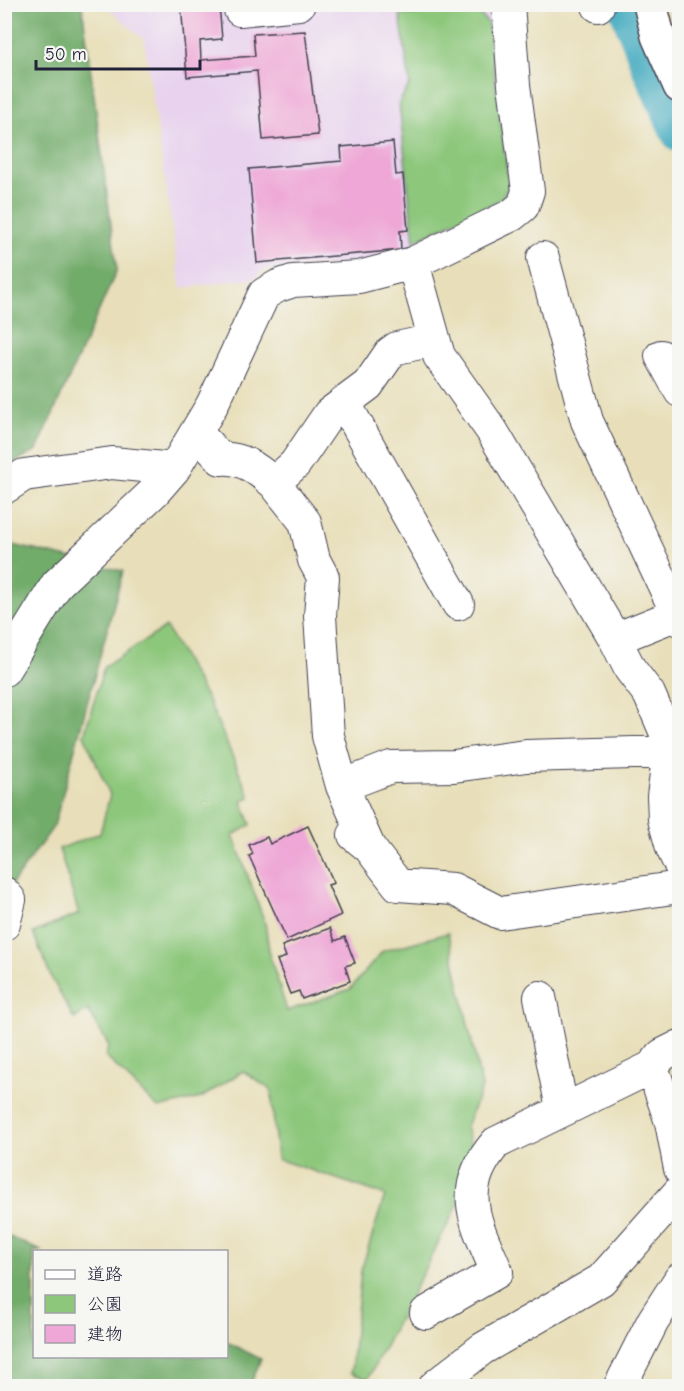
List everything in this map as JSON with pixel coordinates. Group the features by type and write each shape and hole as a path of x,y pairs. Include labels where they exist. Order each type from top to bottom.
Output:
{"main road":[{"path":"650,4 658,36 678,77"}],"street":[{"path":"240,10 299,4"},
{"path":"4,670 57,584 154,492 174,469 207,443 212,405 264,294 293,281 359,277 417,277 523,206 528,191 514,85 508,4"},
{"path":"543,258 587,421 679,616 615,639"},
{"path":"417,277 439,356 492,431 615,639 630,669 649,694 665,731 669,752 663,796 664,819 672,848 680,865"},
{"path":"274,483 294,464 329,414 368,385 390,353 397,348 434,340"},
{"path":"661,356 680,391"},
{"path":"344,402 458,604"},
{"path":"207,443 255,468 274,483 305,522 314,560 323,577 320,616 328,736 342,786 369,847 398,885 453,889 500,912 680,887"},
{"path":"4,488 24,475 112,463 174,469"},
{"path":"342,786 391,768 454,766 526,756 669,752"},
{"path":"338,824 369,847"},
{"path":"4,893 10,900 4,924"},
{"path":"540,997 562,1109"},
{"path":"426,1313 497,1272 475,1222 471,1189 484,1157 496,1143 652,1067 662,1055 680,1046"},
{"path":"652,1067 671,1122 680,1170"},
{"path":"435,1386 482,1349 602,1280 680,1191"},
{"path":"620,1386 653,1322 680,1279"}],"shaded area":[{"path":"104,5 476,5 492,18 515,187 514,199 396,261 263,270 256,278 181,288 144,39"}],"green space":[{"path":"5,4 82,5 117,270 37,450 5,467"},
{"path":"474,8 488,23 509,186 500,200 414,241 399,103 410,84 400,15"},
{"path":"5,543 123,571 54,826 5,894"},
{"path":"166,627 209,702 250,797 242,801 251,825 233,835 265,923 270,957 287,1011 350,989 383,951 448,933 482,1088 466,1126 473,1154 466,1189 368,1379 351,1373 361,1271 385,1195 277,1159 271,1090 243,1071 201,1098 158,1108 105,1056 109,1046 88,1010 74,1019 51,977 33,933 79,914 59,849 100,833 110,795 84,735 104,667"},
{"path":"5,1235 39,1250 33,1250 33,1358 228,1358 228,1342 261,1359 250,1386 5,1386"}],"building":[{"path":"181,4 219,4 222,39 200,41 201,60 255,56 253,34 305,31 318,135 263,140 257,71 187,77"},
{"path":"393,142 396,175 403,174 408,230 400,231 401,250 257,263 249,169 342,161 341,147"},
{"path":"308,826 334,883 328,885 341,915 287,940 249,856 253,854 249,845 267,837 270,844"},
{"path":"330,928 335,941 345,937 355,963 345,966 350,981 302,999 299,991 290,994 277,960 286,957 282,946"}],"waterway":[{"path":"627,4 652,70 680,132"}]}
